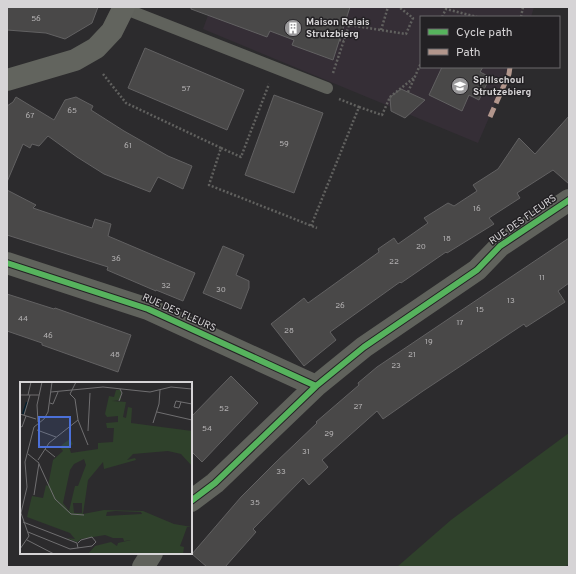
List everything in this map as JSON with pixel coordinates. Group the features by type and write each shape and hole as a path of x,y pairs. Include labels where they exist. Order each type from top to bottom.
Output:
{"main road":[{"path":"7,80 75,60 96,48 112,31 124,8"}],"street":[{"name":"RUE DES FLEURS","path":"192,500 215,483 316,386 364,347 477,270 500,246 569,200"},
{"name":"RUE DES FLEURS","path":"7,263 148,309 316,386"},
{"path":"143,567 151,554"}],"lane":[{"path":"124,8 328,88"}],"path":[{"path":"381,30 388,7"},
{"path":"399,7 413,18 406,34 349,25 328,88 333,96 382,115 390,97 415,77"},
{"path":"442,16 446,9 473,16"},
{"path":"339,40 344,41"},
{"path":"408,92 420,65"},
{"path":"103,74 126,103 241,157 275,68"},
{"path":"311,226 359,107"},
{"path":"221,148 209,185 317,228"}],"shaded area":[{"path":"211,7 534,7 531,16 420,16 420,68 511,68 478,143 203,29"}],"green space":[{"path":"569,433 569,564 564,567 397,567 451,520"}],"building":[{"path":"7,7 98,7 92,23 65,39 46,33 7,30"},
{"name":"Maison Relais Strutzbierg","path":"191,7 350,7 333,60 292,45 294,40 270,31 267,37 191,9"},
{"path":"145,48 244,90 227,130 128,88"},
{"name":"Spillschoul Strutzebierg","path":"442,68 482,68 480,72 490,77 479,100 469,95 462,111 429,95"},
{"path":"401,89 425,100 405,118 391,111 390,97"},
{"path":"274,95 323,113 294,193 245,175"},
{"path":"16,97 54,120 65,100 76,97 93,106 91,110 124,131 168,156 192,166 183,189 158,177 150,192 104,174 48,136 39,146 32,144 30,148 23,144 7,182 7,106 13,102"},
{"path":"569,116 569,184 553,170 517,193 520,198 489,218 494,224 447,253 446,252 401,283 400,282 330,332 336,340 304,366 271,324 304,298 308,303 379,252 378,249 394,238 398,244 428,223 424,218 448,203 454,206 477,191 473,185 498,169 519,138 535,154"},
{"path":"7,190 36,205 33,208 92,228 95,219 111,224 108,236 195,273 183,301 107,270 108,267 7,235"},
{"path":"569,238 569,283 558,291 565,302 526,327 524,324 383,419 377,411 322,460 328,467 309,485 303,478 253,529 256,532 225,567 207,567 192,554 241,497 317,423 316,422 359,385 358,383 377,367"},
{"path":"223,246 244,255 236,275 249,281 249,288 241,309 203,293"},
{"path":"7,294 54,309 55,308 131,335 118,372 7,331"},
{"path":"231,376 258,403 202,462 192,452 192,416"}],"marked path":[{"path":"490,117 509,74 510,68"}],"cycle path":[{"path":"192,500 215,483 316,386 364,347 477,270 500,246 569,200"},
{"path":"7,263 148,309 316,386"}],"place":[{"name":"Maison Relais Strutzbierg","path":"293,28"},
{"name":"Spillschoul Strutzebierg","path":"460,86"}]}
